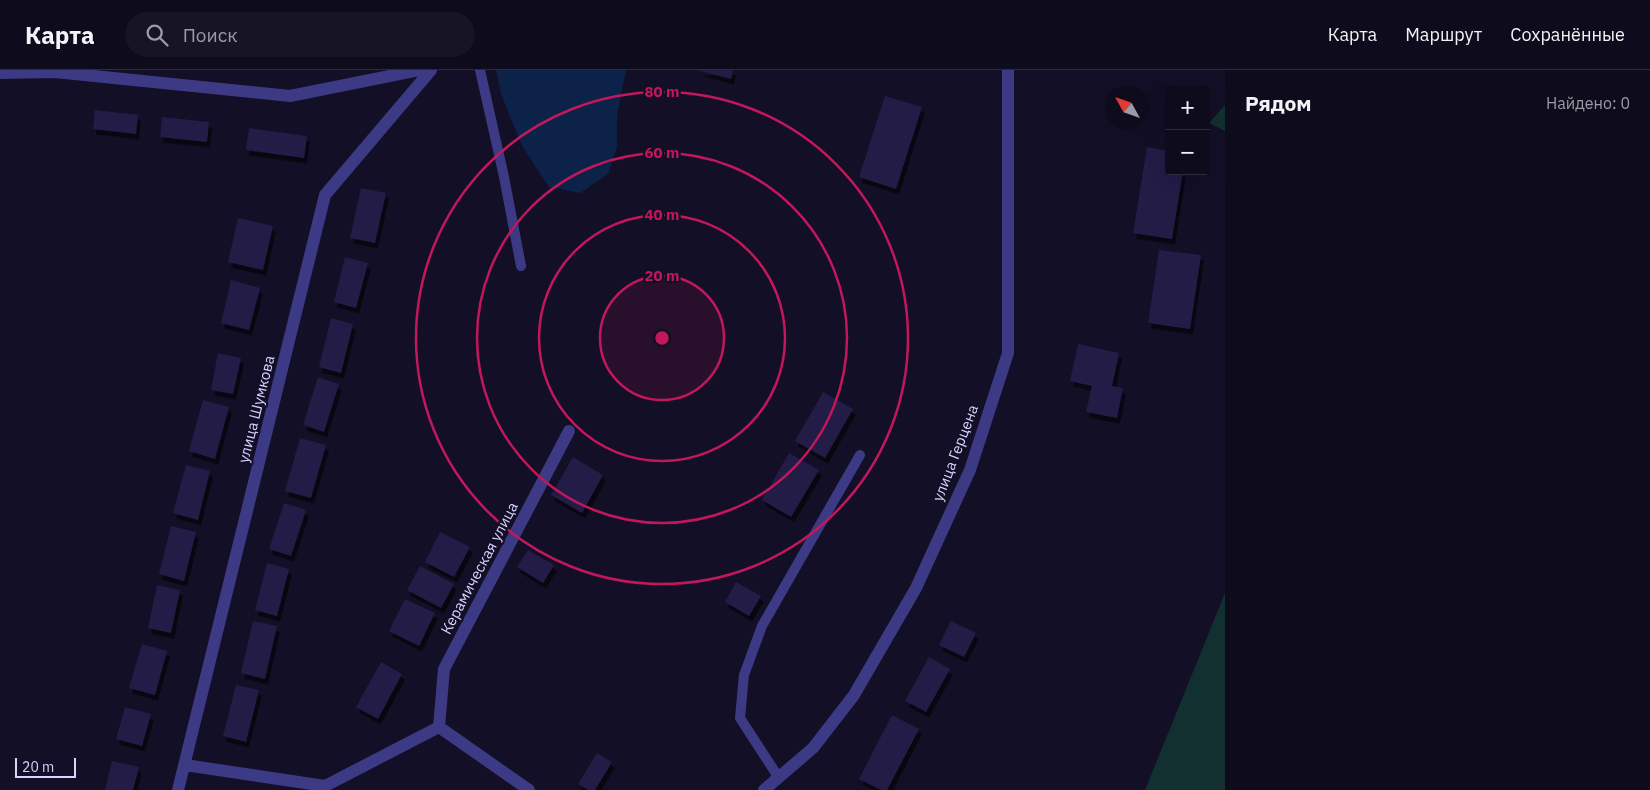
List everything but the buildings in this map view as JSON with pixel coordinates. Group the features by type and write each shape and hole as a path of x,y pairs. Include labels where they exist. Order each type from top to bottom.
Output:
{"street":[{"path":"0,73 55,72 290,96 419,70"},
{"name":"улица Шумкова","path":"178,790 325,195 431,70"},
{"name":"улица Герцена","path":"764,790 813,748 854,695 916,588 970,470 1008,353 1008,70"},
{"name":"Керамическая улица","path":"439,727 444,669 569,431"},
{"path":"185,765 325,786 439,727 529,790"}],"lane":[{"path":"480,70 521,266"},
{"path":"779,778 740,718 744,675 762,626 860,455"}],"green space":[{"path":"1225,105 1225,131 1210,122"},
{"path":"1225,593 1225,790 1145,790"}],"water":[{"path":"496,70 626,70 617,116 617,147 608,174 580,193 549,187 522,146 501,94"}]}
